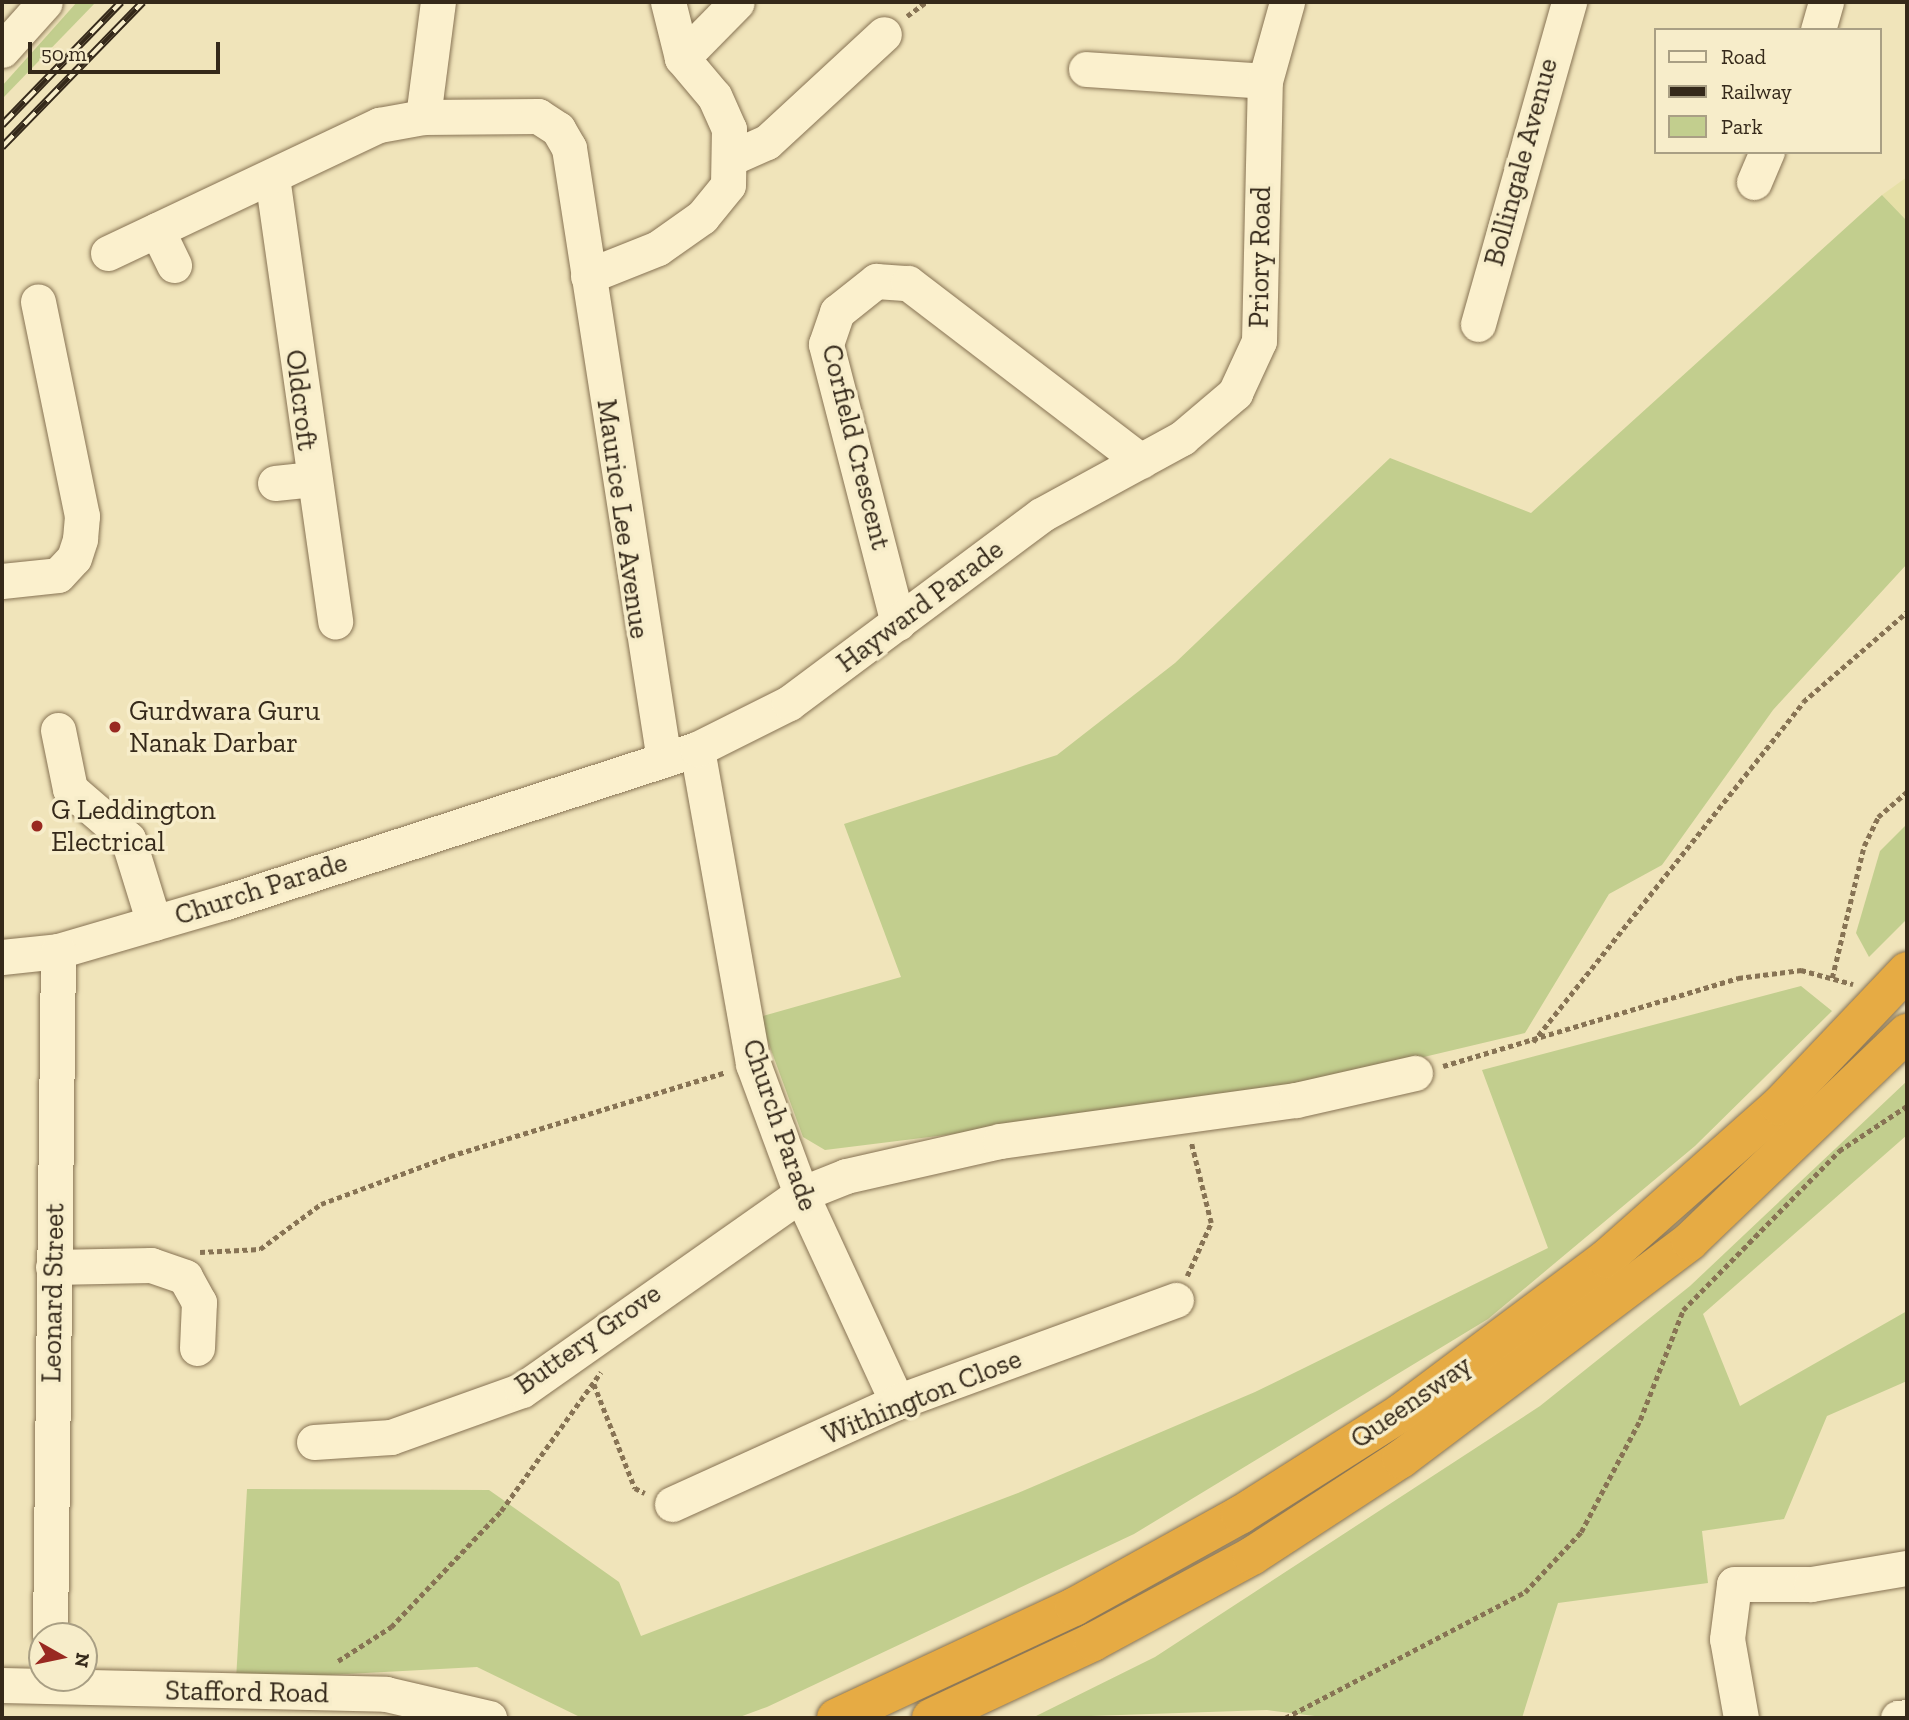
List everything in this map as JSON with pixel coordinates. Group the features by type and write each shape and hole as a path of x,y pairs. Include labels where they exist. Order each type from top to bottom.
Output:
{"highway":[{"name":"Queensway","path":"836,1718 1074,1607 1240,1515 1402,1412 1606,1259 1779,1106 1907,971"},
{"name":"Queensway","path":"931,1718 1093,1642 1252,1556 1401,1459 1690,1241 1907,1033"}],"street":[{"path":"2,50 44,2"},
{"path":"423,117 438,2"},
{"path":"108,253 379,125 423,117 538,116 558,129 569,148 588,276 659,247 702,217 728,185 733,157 729,129 714,96 682,58 668,2"},
{"path":"682,58 737,2"},
{"name":"Priory Road","path":"1141,461 1213,415 1251,369 1259,341 1265,81 1287,2"},
{"name":"Bollingale Avenue","path":"1478,324 1569,2"},
{"path":"1819,28 1826,2"},
{"path":"733,157 767,142 884,34"},
{"path":"1086,69 1265,81"},
{"name":"Oldcroft","path":"272,177 311,479 335,622"},
{"path":"157,230 174,265"},
{"name":"Maurice Lee Avenue","path":"588,276 664,760"},
{"name":"Corfield Crescent","path":"898,623 826,344 837,312 876,281 908,283 1141,461"},
{"path":"2,581 58,575 74,558 82,516 38,301"},
{"name":"Hayward Parade","path":"664,760 698,749 789,702 1041,515 1141,461"},
{"path":"275,483 311,479"},
{"path":"58,730 70,789 128,839 154,923"},
{"name":"Church Parade","path":"698,749 753,1064 801,1194 897,1402"},
{"name":"Church Parade","path":"2,957 58,951 154,923 664,760"},
{"name":"Leonard Street","path":"50,1622 58,951"},
{"name":"Buttery Grove","path":"314,1442 391,1437 522,1390 801,1194 846,1175 1000,1140 1185,1117 1415,1073"},
{"path":"53,1267 151,1265 185,1277 199,1302 197,1348"},
{"name":"Withington Close","path":"672,1504 897,1402 1176,1300"},
{"path":"1741,1718 1727,1639 1734,1584 1811,1584 1907,1568"},
{"name":"Stafford Road","path":"2,1685 28,1684"},
{"name":"Stafford Road","path":"98,1685 386,1694 489,1718"},
{"path":"1898,1718 1907,1717"}],"path":[{"path":"1533,1042 1803,702 1907,612"},
{"path":"1832,978 1864,846 1878,817 1907,792"},
{"path":"1415,1073 1533,1042 1738,978 1801,970 1841,980"},
{"path":"193,1252 260,1249 321,1205 437,1161 753,1064"},
{"path":"1285,1718 1525,1592 1581,1532 1640,1420 1683,1310 1839,1151 1907,1106"},
{"path":"1176,1300 1211,1223 1185,1117"},
{"path":"331,1665 391,1627 450,1567 501,1510 594,1384 606,1361"},
{"path":"594,1384 635,1488 672,1504"}],"shaded area":[{"path":"1907,177 1907,221 1882,195"}],"green space":[{"path":"77,2 96,2 2,99 2,86"},
{"path":"1882,195 1907,221 1907,564 1773,710 1662,865 1609,894 1525,1033 1259,1096 825,1150 803,1137 759,1017 901,977 844,824 1057,755 1175,663 1390,458 1531,513"},
{"path":"1907,824 1907,919 1869,957 1856,933 1880,851"},
{"path":"1801,986 1832,1011 1695,1146 1488,1319 1134,1534 767,1707 737,1718 582,1718 477,1667 236,1680 247,1489 489,1490 619,1582 641,1636 1018,1493 1255,1392 1548,1248 1482,1070"},
{"path":"1907,1081 1907,1135 1703,1314 1740,1406 1907,1311 1907,1381 1827,1416 1784,1519 1702,1531 1708,1583 1558,1603 1522,1718 1331,1718 1267,1710 1032,1718 1155,1657 1540,1406 1690,1286"}],"railway":[{"path":"2,125 121,2"},
{"path":"2,147 143,2"}],"place":[{"name":"Gurdwara Guru Nanak Darbar","path":"115,727"},
{"name":"G Leddington Electrical","path":"37,826"}]}
